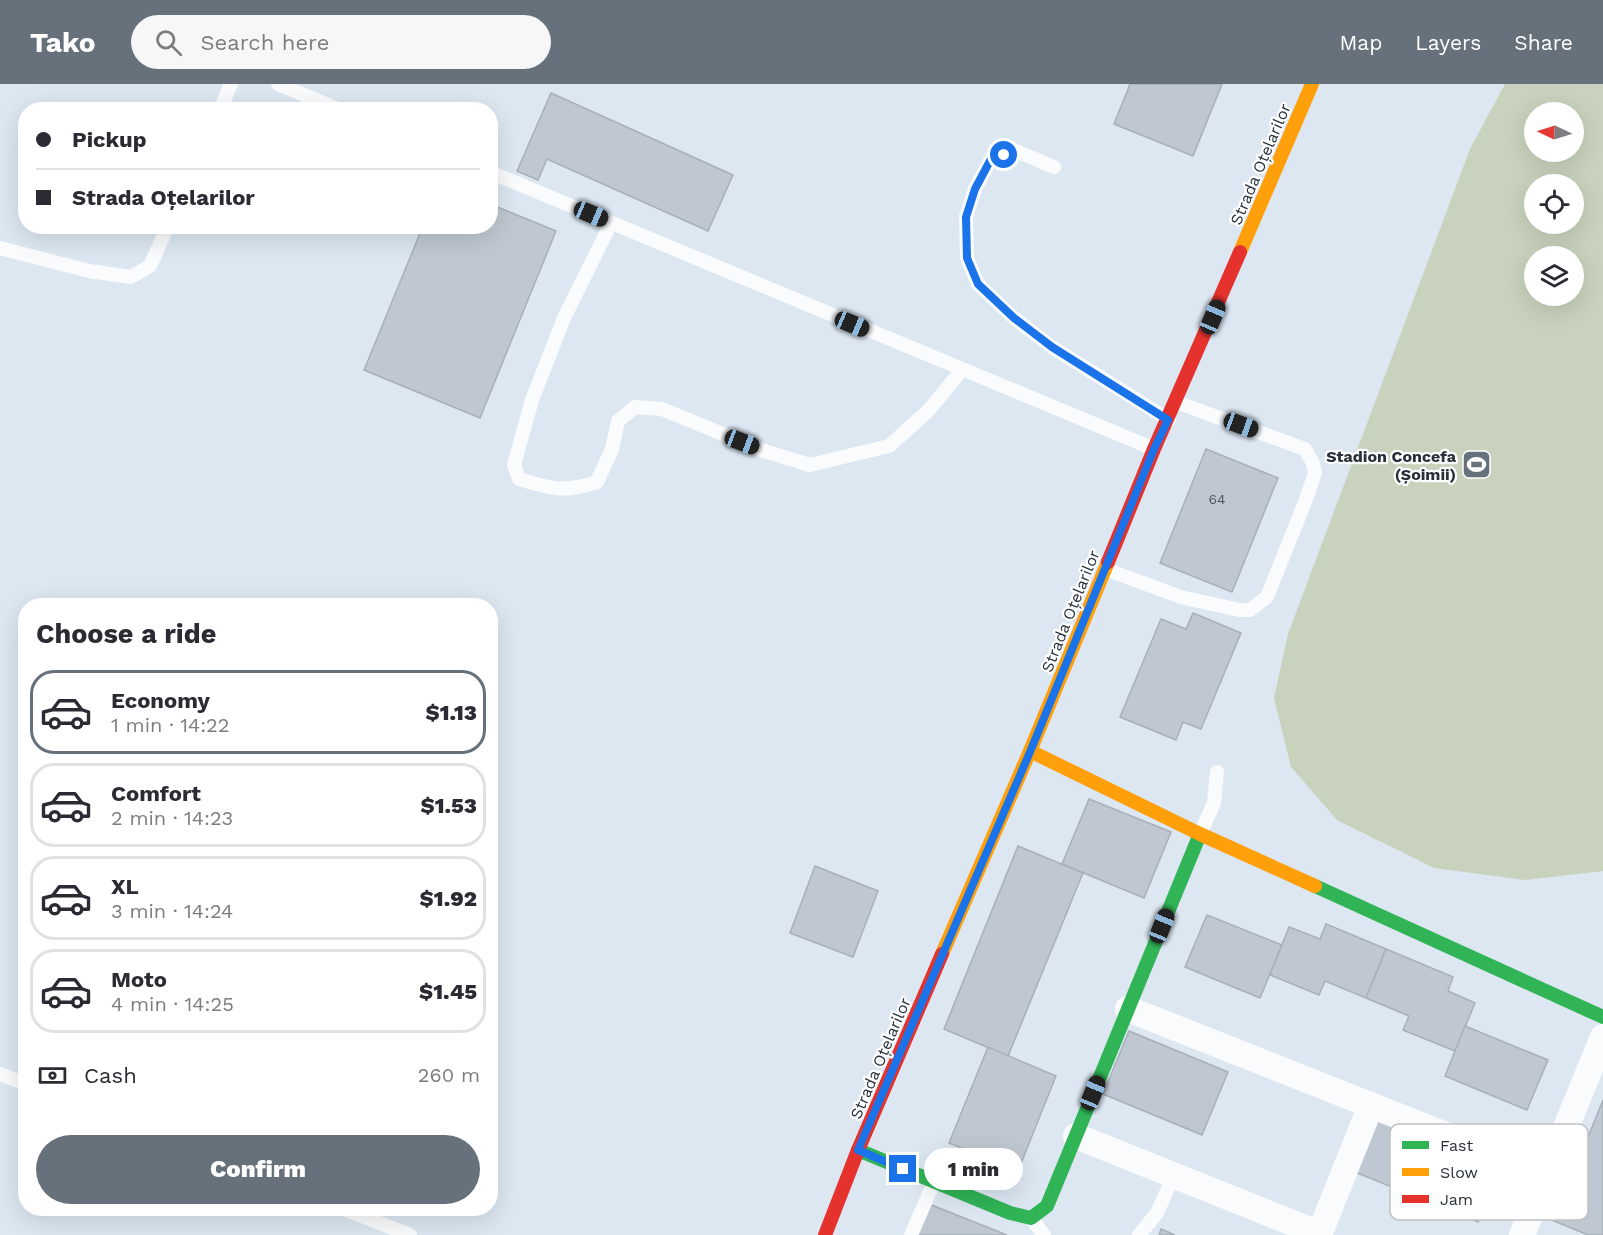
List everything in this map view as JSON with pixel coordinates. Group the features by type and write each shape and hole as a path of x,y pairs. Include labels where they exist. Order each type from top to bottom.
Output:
{"street":[{"name":"Strada Oțelarilor","path":"825,1235 858,1150 1030,752 1154,449 1312,84"},
{"path":"1030,752 1200,834 1603,1017"},
{"path":"858,1150 1010,1214 1031,1218 1047,1206 1200,834"},
{"path":"1128,1009 1419,1124"},
{"path":"1568,1124 1603,1037"},
{"path":"1076,1136 1319,1234 1371,1105"},
{"path":"1522,1235 1528,1220"}],"lane":[{"path":"223,102 231,84"},
{"path":"279,84 321,102"},
{"path":"1054,166 1016,151 991,159 975,189 966,217 967,258 978,284 1014,318 1052,347 1168,420"},
{"path":"498,175 1154,449"},
{"path":"611,223 564,318 536,390 514,465 519,479 555,490 576,489 597,482 612,448 618,421 634,407 662,409 764,451 810,465 889,446 928,411 962,370"},
{"path":"0,248 89,271 131,277 150,266 164,234"},
{"path":"1105,569 1181,597 1239,610 1250,610 1267,597 1315,473 1313,463 1305,449 1176,402"},
{"path":"1200,834 1214,803 1217,772"},
{"path":"0,1074 18,1081"},
{"path":"1139,1235 1157,1213 1174,1175"},
{"path":"911,1235 934,1182"},
{"path":"362,1216 410,1235"},
{"path":"1031,1218 1044,1235"}],"green space":[{"name":"Stadion Concefa (Șoimii)","path":"1505,84 1603,84 1603,871 1525,880 1434,868 1337,820 1291,767 1274,698 1288,634 1470,149"}],"building":[{"path":"1130,84 1222,84 1193,156 1114,124"},
{"path":"551,93 733,175 708,231 547,159 538,180 517,171"},
{"path":"498,207 556,231 480,418 364,370 420,234 498,234"},
{"path":"1206,449 1278,478 1232,592 1160,563"},
{"path":"1193,613 1241,633 1201,729 1183,722 1176,740 1120,717 1161,619 1186,629"},
{"path":"1089,799 1171,832 1144,898 1062,864"},
{"path":"1018,846 1083,873 1008,1056 944,1029"},
{"path":"815,866 878,891 853,957 790,933"},
{"path":"1207,915 1282,945 1260,998 1185,967"},
{"path":"1326,924 1386,949 1366,998 1325,981 1319,995 1270,975 1289,927 1320,939"},
{"path":"1386,949 1453,977 1448,991 1475,1003 1455,1051 1403,1030 1409,1016 1366,998"},
{"path":"1465,1026 1548,1060 1527,1110 1445,1076"},
{"path":"1129,1031 1228,1072 1202,1135 1103,1094"},
{"path":"988,1047 1056,1076 1018,1171 949,1143"},
{"path":"1603,1100 1603,1235 1588,1235 1554,1221 1588,1220 1588,1137"},
{"path":"1370,1118 1390,1126 1390,1186 1350,1170"},
{"path":"929,1204 1007,1235 917,1235"},
{"path":"1161,1229 1175,1235 1159,1235"}],"traffic: fast":[{"path":"858,1150 1010,1213 1031,1218 1047,1206 1200,834"},
{"path":"1315,886 1603,1017"}],"traffic: slow":[{"path":"1240,252 1312,84"},
{"path":"942,954 1030,751 1108,562"},
{"path":"1030,751 1200,834 1315,886"}],"traffic: jam":[{"path":"1108,562 1154,449 1240,252"},
{"path":"825,1235 858,1150 942,954"}],"place":[{"name":"Stadion Concefa (Șoimii)","path":"1477,465"}],"route":[{"path":"903,1169 858,1150 1030,752 1168,420 1052,347 1014,318 978,284 967,258 966,217 975,189 991,159 1004,155"}]}
